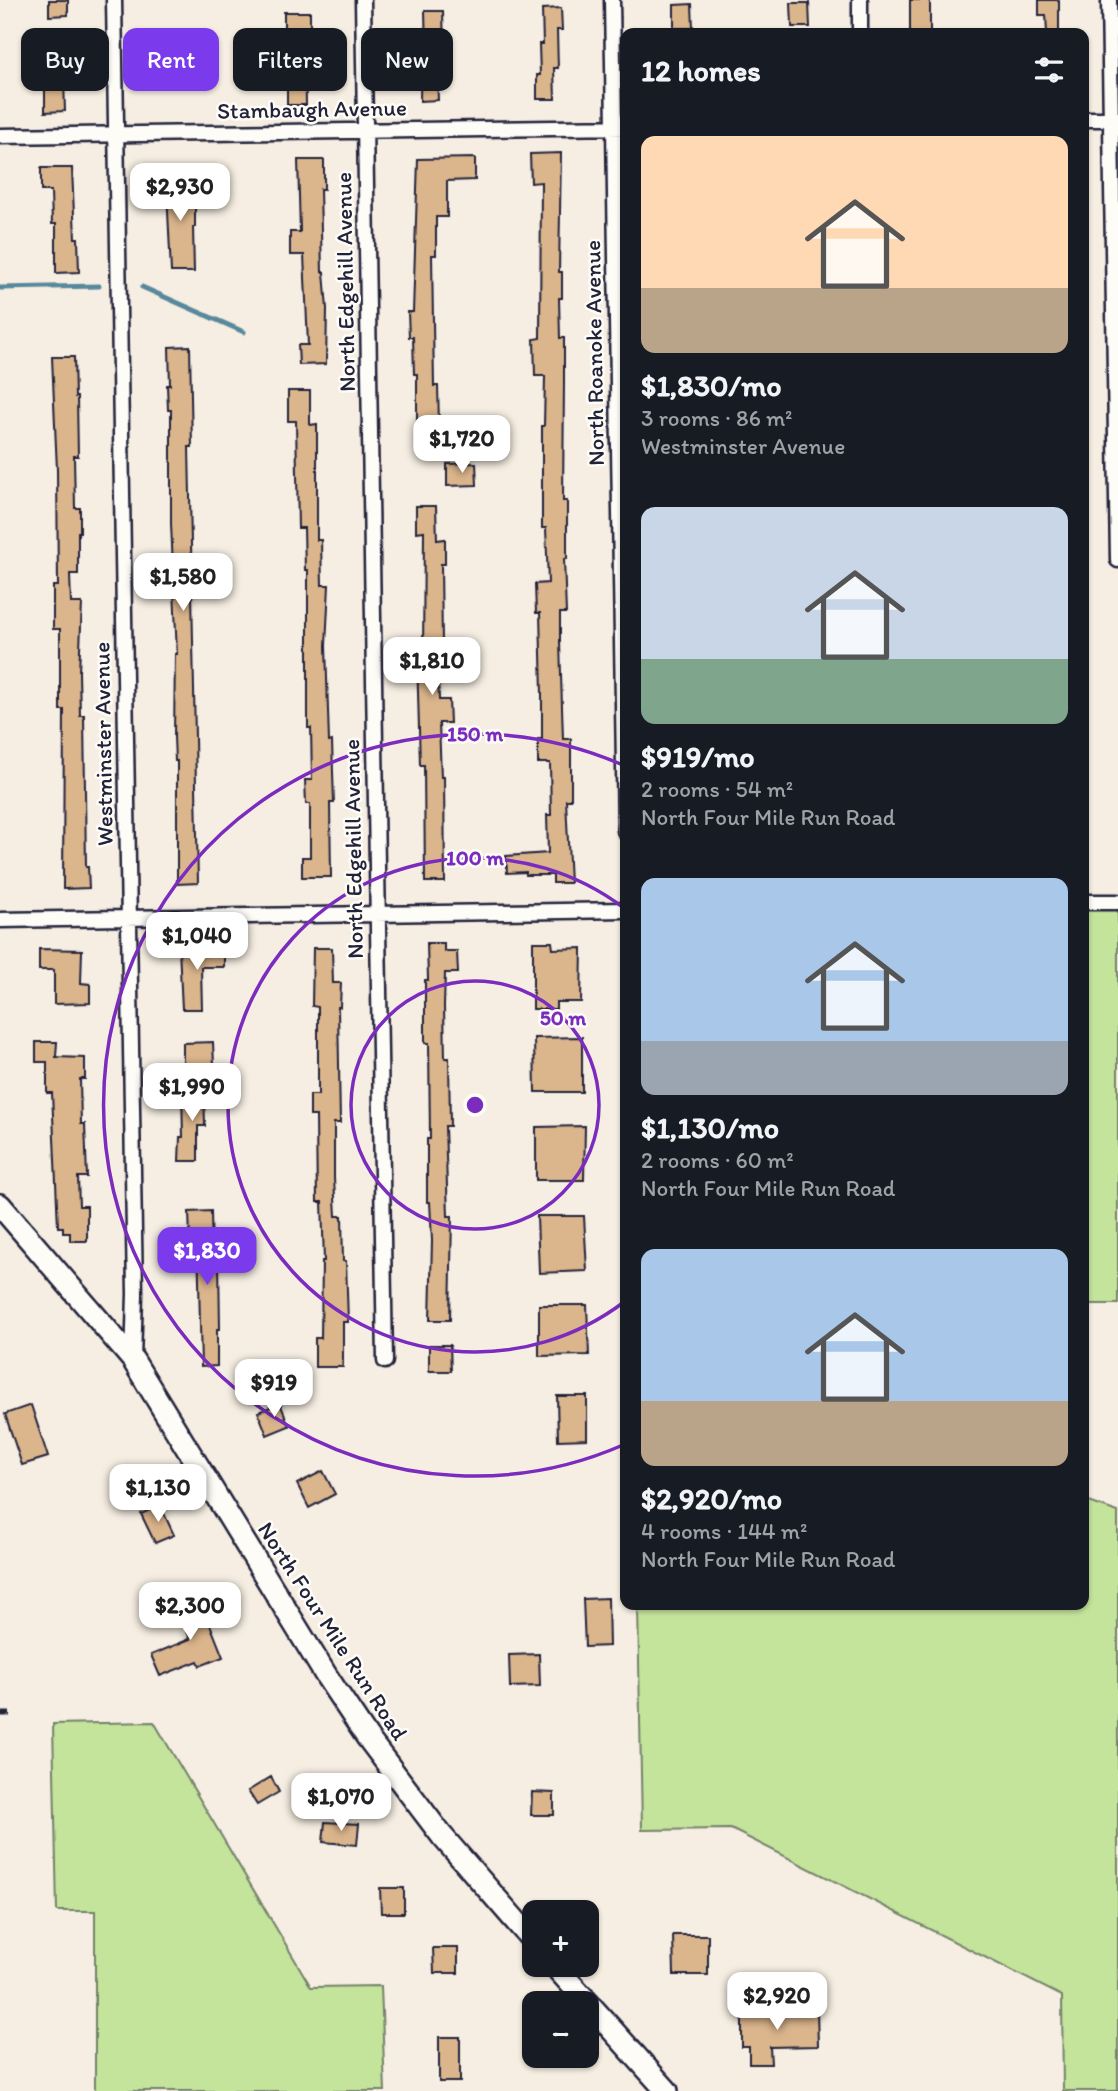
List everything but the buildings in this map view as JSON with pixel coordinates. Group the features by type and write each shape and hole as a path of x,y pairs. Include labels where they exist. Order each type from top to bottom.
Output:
{"street":[{"name":"Westminster Avenue","path":"114,0 135,1294 133,1360"},
{"name":"North Edgehill Avenue","path":"363,0 384,1361"},
{"name":"North Roanoke Avenue","path":"611,0 619,127 620,244"},
{"path":"860,0 860,28"},
{"path":"1109,0 1114,119 1118,560"},
{"path":"1089,119 1114,119"},
{"name":"Stambaugh Avenue","path":"0,136 619,127"},
{"path":"1089,902 1118,902"},
{"path":"0,920 620,910"},
{"name":"North Four Mile Run Road","path":"0,1205 133,1360 327,1677 368,1737 442,1836 522,1928"},
{"path":"565,1977 667,2091"}],"green space":[{"path":"1089,902 1118,902 1118,1304 1089,1304"},
{"path":"1089,1502 1118,1512 1118,2091 1063,2091 1062,1996 731,1829 642,1830 638,1610 1089,1610"},
{"path":"154,1722 311,1987 381,1986 385,2091 95,2091 95,1911 57,1911 53,1724"}],"waterway":[{"path":"0,288 99,286"},
{"path":"142,287 244,332"}],"railway":[{"path":"0,1714 15,1714"}]}
